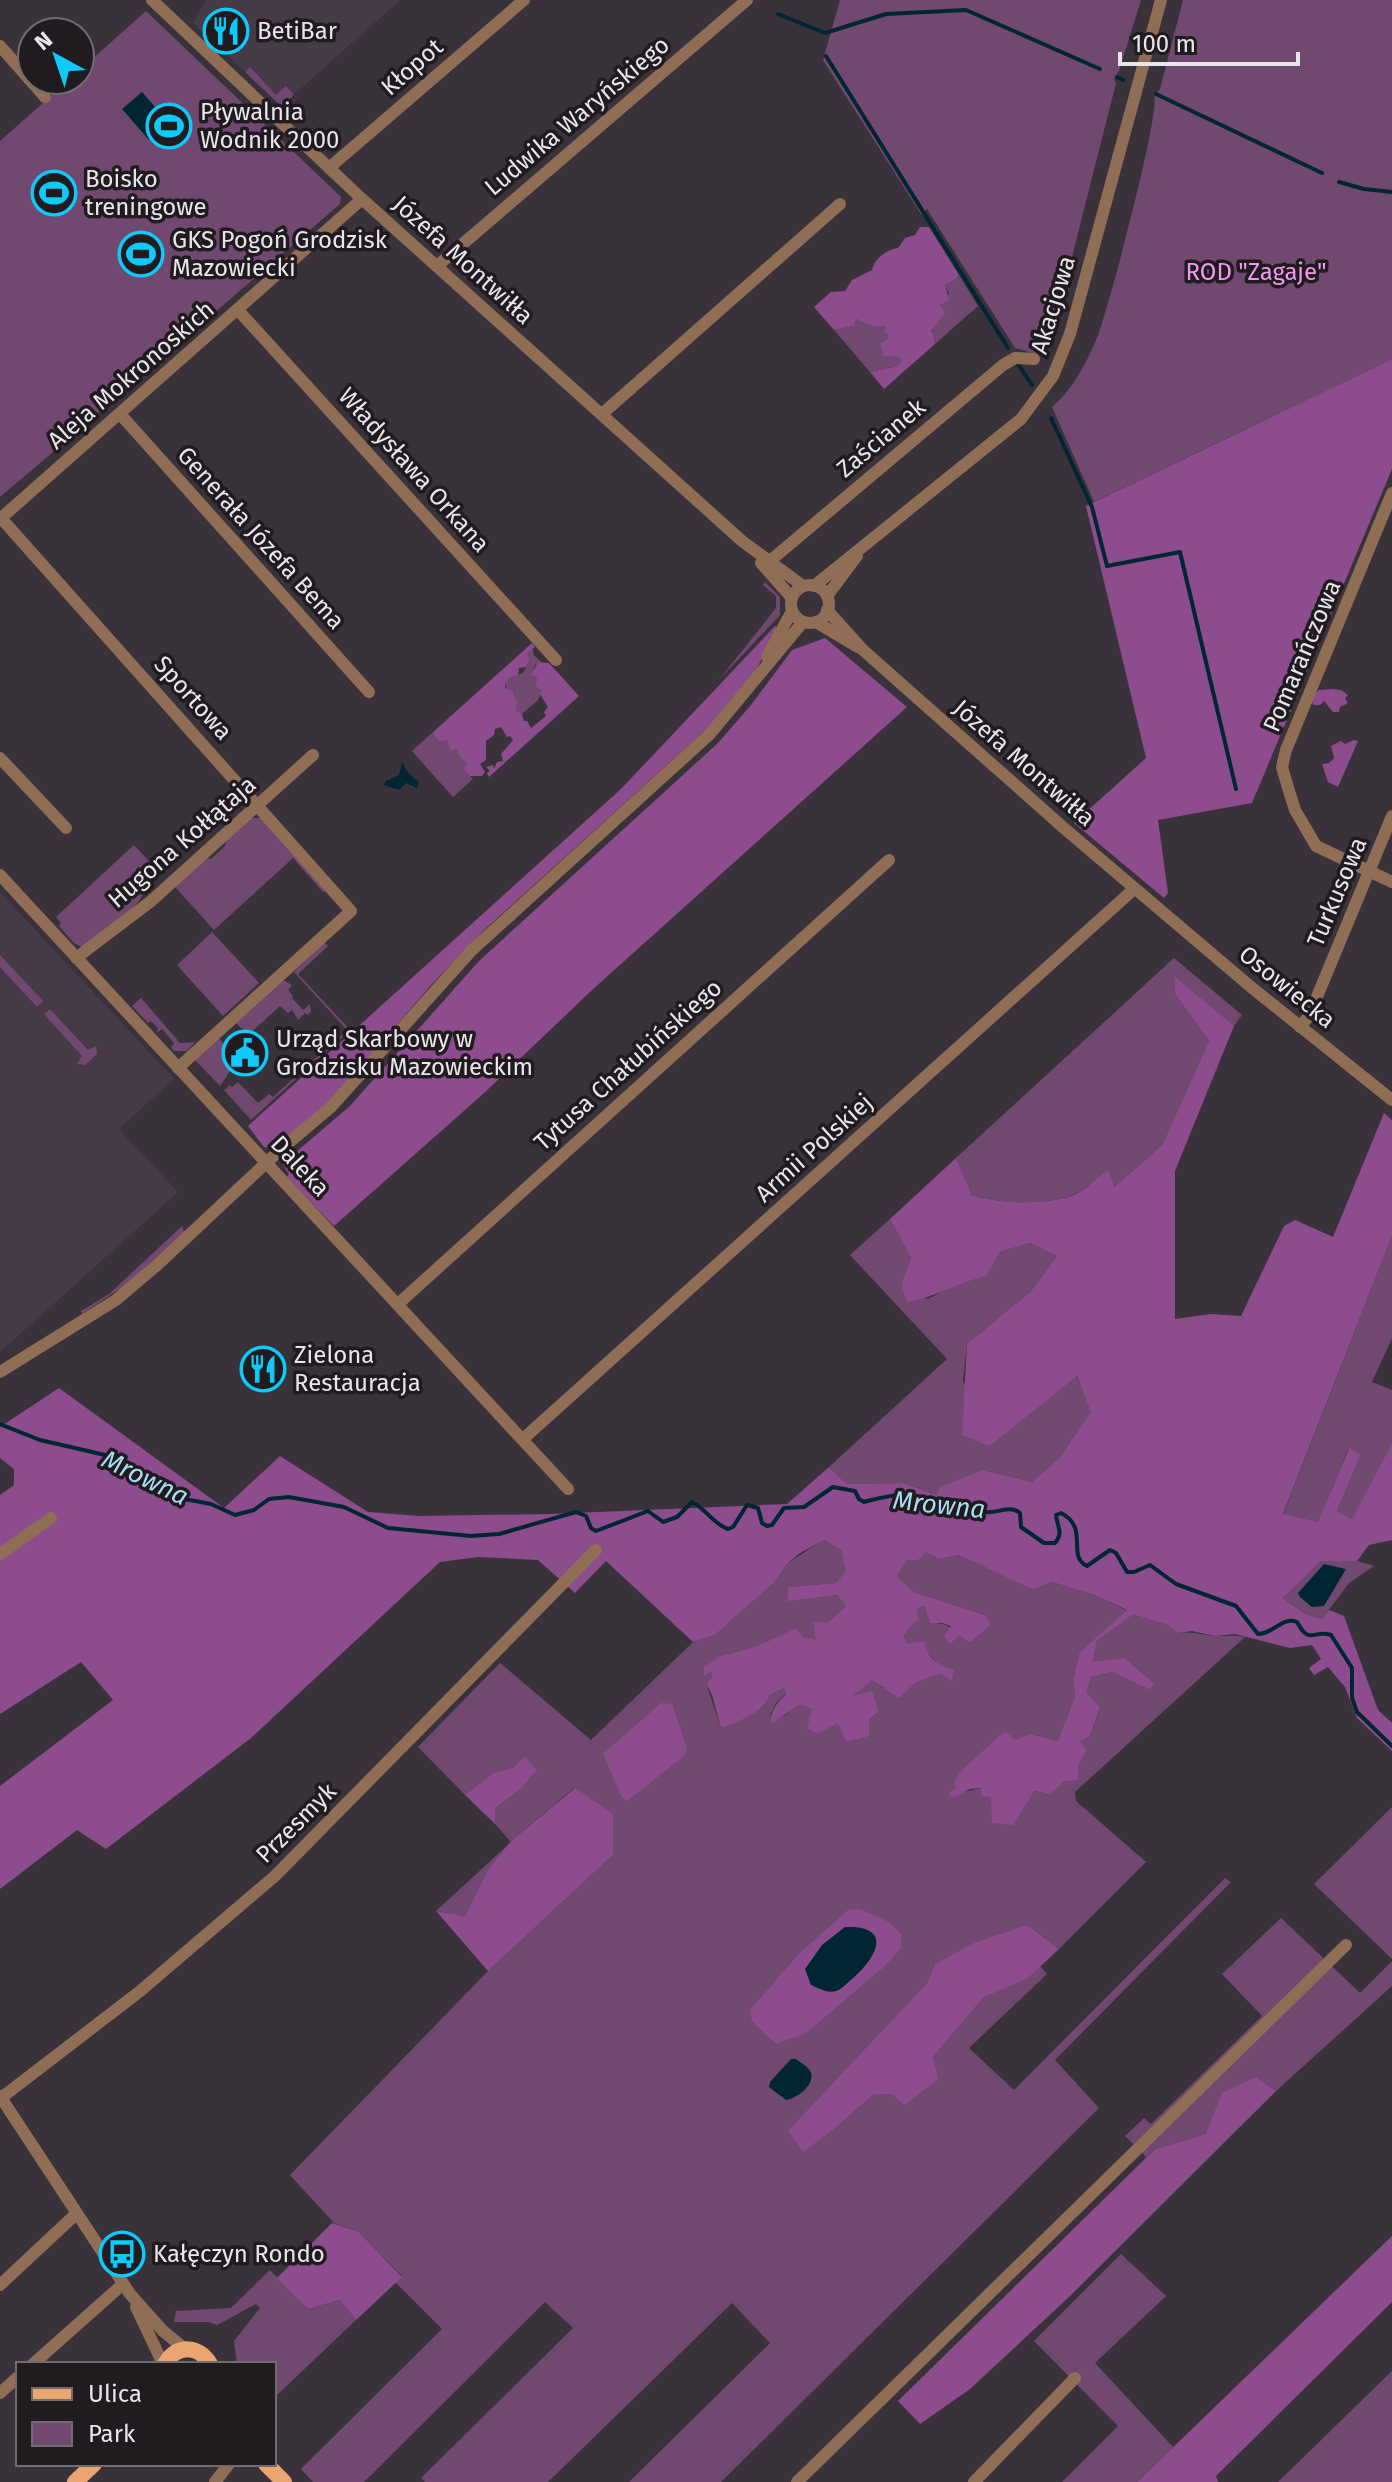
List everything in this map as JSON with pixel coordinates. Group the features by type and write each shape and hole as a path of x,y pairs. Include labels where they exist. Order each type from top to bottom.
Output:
{"main road":[{"path":"166,2362 172,2354 185,2349 200,2352 208,2362"},
{"path":"75,2482 92,2466"},
{"path":"268,2466 286,2482"}],"street":[{"name":"Józefa Montwiłła","path":"152,0 362,199 749,547 766,564 792,605 810,622 863,650"},
{"name":"Kłopot","path":"329,168 524,0"},
{"name":"Ludwika Waryńskiego","path":"437,266 747,0"},
{"name":"Akacjowa","path":"762,671 792,605 809,586 863,547 1021,419 1053,376 1070,334 1161,0"},
{"path":"0,46 45,97"},
{"name":"Aleja Mokronoskich","path":"0,518 362,199"},
{"path":"602,414 840,204"},
{"name":"Władysława Orkana","path":"238,310 556,660"},
{"name":"Zaścianek","path":"766,564 1003,365 1015,358 1034,359"},
{"name":"Generała Józefa Bema","path":"120,414 369,692"},
{"name":"Pomarańczowa","path":"1392,493 1286,750 1282,767 1295,810 1316,846 1392,882"},
{"name":"Sportowa","path":"0,518 351,911 178,1068"},
{"name":"Akacjowa","path":"827,596 863,547"},
{"name":"Józefa Montwiłła","path":"766,564 827,596"},
{"path":"0,1372 116,1300 345,1094 472,950 710,734 762,671 810,622 827,610 827,596"},
{"name":"Józefa Montwiłła","path":"827,610 863,650 1156,907"},
{"name":"Hugona Kołłątaja","path":"76,958 150,902 313,755"},
{"path":"0,758 66,828"},
{"name":"Turkusowa","path":"1300,1027 1309,1016 1392,816"},
{"name":"Tytusa Chałubińskiego","path":"398,1304 889,860"},
{"name":"Daleka","path":"0,875 568,1489"},
{"name":"Armii Polskiej","path":"523,1439 1134,889"},
{"name":"Osowiecka","path":"1156,907 1392,1100"},
{"path":"0,1554 51,1518"},
{"name":"Przesmyk","path":"0,2097 139,1992 275,1876 596,1550"},
{"path":"797,2482 1346,1945"},
{"path":"0,2097 126,2289 163,2362"},
{"path":"0,2285 76,2214"},
{"path":"126,2289 163,2331 185,2349"},
{"path":"35,2362 126,2289"},
{"path":"974,2482 1075,2378"},
{"path":"0,2393 16,2379"},
{"path":"215,2482 227,2466"}],"shaded area":[{"path":"206,0 400,0 281,106 193,23"},
{"path":"920,227 929,227 959,275 945,285 949,300 940,305 945,313 932,330 935,344 884,389 870,372 898,366 902,360 896,356 884,356 880,344 888,339 888,334 884,332 886,326 872,326 856,319 853,326 834,330 814,307 831,292 845,291 852,280 872,270 882,255 898,248 905,238 915,235"},
{"path":"1392,359 1392,469 1252,803 1158,820 1168,893 1164,898 1074,823 1146,758 1086,506"},
{"path":"775,626 778,628 756,670 711,725 482,932 330,1101 278,1145 275,1142 268,1148 264,1147 248,1126 621,789"},
{"path":"825,638 907,707 334,1226 287,1177 289,1174 282,1164 350,1106 479,961 718,743 792,650"},
{"path":"532,643 535,647 527,654 530,659 526,667 519,668 518,675 505,684 505,688 514,692 517,702 515,710 522,714 524,721 531,728 546,716 544,712 548,707 540,694 542,690 536,686 537,677 531,675 538,662 549,663 579,696 489,777 487,773 490,771 486,767 493,765 494,769 497,762 503,761 501,754 513,740 501,727 495,729 494,735 486,741 486,760 480,764 485,772 482,776 470,776 464,770 467,762 456,749 451,751 447,740 440,742 432,733"},
{"path":"1332,689 1348,695 1345,698 1348,703 1340,707 1339,712 1333,712 1324,701 1313,705 1311,697 1319,690"},
{"path":"1358,741 1338,787 1328,782 1322,764 1334,758 1331,746"},
{"path":"0,892 174,1079 120,1131 178,1192 0,1352"},
{"path":"1174,976 1234,1026 1175,1171 1175,1319 1211,1314 1241,1316 1284,1226 1295,1220 1333,1237 1384,1113 1392,1120 1392,1236 1283,1514 1318,1522 1349,1448 1361,1454 1337,1511 1352,1519 1392,1443 1392,1540 1369,1545 1357,1561 1321,1561 1283,1598 1305,1614 1322,1619 1329,1610 1344,1616 1378,1710 1392,1723 1392,1751 1357,1718 1345,1687 1328,1667 1314,1675 1309,1668 1321,1659 1312,1645 1290,1648 1235,1634 1178,1633 1168,1625 1133,1614 1097,1641 1093,1662 1125,1658 1155,1684 1150,1690 1112,1672 1091,1677 1086,1692 1100,1707 1090,1736 1080,1742 1087,1750 1078,1765 1078,1780 1064,1781 1050,1794 1034,1791 1013,1825 992,1823 991,1797 981,1796 981,1788 970,1789 952,1798 949,1794 956,1787 954,1782 962,1770 1005,1731 1015,1740 1031,1734 1058,1741 1075,1697 1073,1680 1079,1653 1127,1610 1094,1595 1052,1582 1033,1590 959,1555 939,1559 926,1552 918,1560 906,1560 897,1576 914,1592 985,1615 991,1625 970,1642 959,1635 950,1644 944,1636 951,1626 930,1623 924,1606 917,1609 919,1619 904,1636 907,1644 924,1641 934,1660 954,1670 952,1681 940,1674 915,1683 899,1698 872,1680 853,1696 872,1691 879,1711 869,1720 869,1736 846,1742 838,1723 817,1734 807,1728 812,1709 800,1704 771,1724 773,1711 786,1694 784,1688 770,1695 756,1712 721,1728 706,1683 712,1678 711,1672 704,1676 704,1667 721,1656 757,1646 796,1628 804,1637 816,1640 813,1622 827,1623 846,1606 837,1595 787,1601 788,1587 836,1583 846,1571 841,1550 824,1540 787,1564 774,1583 715,1635 693,1642 606,1561 575,1593 538,1560 478,1557 440,1562 251,1738 106,1849 77,1830 0,1889 0,1786 113,1700 81,1662 0,1714 0,1495 14,1485 14,1469 0,1458 0,1427 59,1388 224,1508 280,1456 368,1512 419,1516 787,1504 829,1467 847,1484 904,1483 937,1495 940,1487 983,1470 1032,1482 1060,1457 1091,1412 1077,1376 990,1446 962,1435 967,1344 1031,1291 1057,1256 1030,1243 1000,1252 986,1276 907,1302 901,1284 911,1258 890,1219 956,1158 972,1195 983,1198 1010,1202 1055,1200 1078,1193 1108,1170 1114,1187 1162,1145 1209,1041 1175,994"},
{"path":"661,1703 672,1704 687,1748 684,1756 627,1801 622,1798 603,1754"},
{"path":"525,1757 537,1770 517,1792 495,1808 495,1824 465,1795 493,1773 514,1767"},
{"path":"575,1788 613,1814 613,1855 488,1971 436,1911 465,1916 489,1868 511,1841"},
{"path":"860,1909 889,1922 901,1934 901,1948 885,1966 806,2033 776,2044 752,2021 750,2010 798,1955 848,1910"},
{"path":"1027,1925 1059,1949 1027,1979 983,1998 933,2057 938,2079 905,2105 892,2094 873,2095 803,2152 788,2131 927,1983 935,1964 974,1943"},
{"path":"1256,2077 1276,2091 1069,2297 970,2389 920,2424 898,2401 1155,2149 1206,2134 1222,2093"},
{"path":"332,2223 359,2232 402,2277 356,2320 340,2300 308,2309 277,2278"},
{"path":"1392,2236 1392,2302 1216,2476 1218,2482 1137,2482"}],"green space":[{"path":"840,0 1141,0 1114,79 1116,83 1058,312 1036,354 1015,348 927,209 921,214 823,60"},
{"name":"ROD \"Zagaje\"","path":"1183,0 1392,0 1392,359 1094,502 1052,407 1079,374 1104,317 1150,136 1154,95 1160,89"},
{"name":"GKS Pogoń Grodzisk Mazowiecki","path":"146,11 341,197 340,204 140,377 113,393 99,406 99,413 0,497 0,141 51,96 96,96 96,56"},
{"path":"250,67 276,95 286,86 294,95 281,106 245,72"},
{"path":"959,275 978,306 935,344 935,317 949,294 945,285"},
{"path":"856,319 872,326 886,325 893,349 903,360 898,366 870,372 834,330 852,326"},
{"path":"765,582 780,597 780,615 719,680 776,608 776,596 763,585"},
{"path":"533,650 541,662 535,665 532,675 537,677 542,691 538,700 522,714 515,710 505,684 510,678 523,673 530,659 527,654"},
{"path":"432,733 440,742 447,740 467,762 465,770 473,779 453,797 412,751"},
{"path":"251,818 262,818 326,891 323,892 293,858 214,930 175,887 206,858 211,859"},
{"path":"134,845 160,873 134,907 84,948 74,943 59,926 61,923 56,917"},
{"path":"212,932 259,983 223,1016 177,965"},
{"path":"324,942 328,946 298,974 350,1030 251,1120 224,1090 238,1082 258,1103 269,1094 273,1097 347,1030 294,972"},
{"path":"0,955 43,1001 37,1007 0,967"},
{"path":"1174,958 1242,1015 1234,1026 1174,977 1175,994 1209,1041 1162,1145 1113,1188 1108,1171 1081,1191 1054,1200 1010,1202 972,1195 956,1158"},
{"path":"283,980 292,985 288,990 292,998 303,1010 310,1004 311,1012 298,1020 292,1010 288,1013 280,1006 248,1035 236,1023"},
{"path":"141,998 180,1043 195,1042 187,1051 174,1051 171,1047 174,1043 162,1029 157,1033 158,1028 151,1021 148,1023 132,1006"},
{"path":"50,1009 88,1050 96,1046 97,1054 85,1065 77,1064 82,1056 44,1014"},
{"path":"219,1038 229,1050 222,1057 232,1068 220,1086 194,1059"},
{"path":"890,1219 911,1258 901,1284 928,1299 961,1281 985,1276 1000,1252 1030,1243 1057,1256 1031,1291 967,1344 963,1381 990,1446 1076,1375 1092,1412 1060,1457 1032,1482 983,1470 938,1495 904,1483 847,1484 829,1467 947,1359 850,1255"},
{"path":"182,1226 184,1232 127,1284 82,1314 81,1311 109,1294"},
{"path":"1392,1236 1392,1338 1372,1382 1392,1390 1392,1443 1352,1520 1337,1511 1361,1454 1348,1449 1318,1523 1283,1515"},
{"path":"823,1540 841,1549 847,1571 836,1583 788,1587 787,1600 837,1595 846,1606 827,1623 817,1641 804,1637 796,1628 757,1646 721,1656 705,1675 710,1671 713,1677 706,1683 721,1728 756,1712 770,1695 784,1688 786,1693 770,1715 784,1716 800,1703 839,1722 846,1742 879,1711 872,1692 851,1698 872,1679 883,1688 915,1683 940,1674 952,1680 926,1651 907,1644 904,1636 916,1609 924,1606 930,1623 946,1625 959,1635 985,1615 914,1592 897,1576 905,1560 926,1551 939,1559 959,1555 1033,1590 1052,1582 1094,1595 1128,1611 1079,1653 1073,1680 1075,1697 1058,1741 1031,1734 958,1793 982,1788 992,1797 992,1823 1025,1804 1034,1791 1050,1794 1078,1765 1080,1742 1090,1736 1100,1708 1085,1692 1091,1677 1112,1672 1150,1690 1155,1684 1125,1658 1093,1663 1097,1641 1133,1613 1168,1625 1178,1633 1245,1637 1075,1792 1076,1801 1146,1862 1059,1949 1027,1925 935,1964 927,1983 789,2131 803,2151 873,2095 892,2094 933,2057 983,1998 1027,1979 1040,1966 1047,1974 969,2048 1014,2090 1225,1878 1231,1882 1055,2060 1099,2108 721,2482 629,2482 770,2343 732,2303 548,2482 425,2482 421,2478 573,2328 545,2302 364,2482 313,2482 301,2469 442,2329 395,2282 402,2276 359,2232 334,2223 290,2175 488,1971 613,1855 574,1788 511,1842 495,1824 495,1808 517,1792 525,1758 514,1767 493,1773 465,1795 418,1747 500,1663 591,1740 693,1642 715,1635 774,1583 787,1564"},
{"path":"1321,1561 1357,1561 1374,1566 1349,1583 1322,1619 1305,1614 1283,1598"},
{"path":"1392,1807 1392,1959 1314,1884"},
{"path":"508,1845 489,1868 465,1916 436,1911"},
{"path":"1281,1918 1360,1993 1392,1961 1392,1986 1276,2091 1256,2077 1206,2134 1155,2149 1146,2157 1125,2136 1144,2118 1151,2124 1262,2016 1222,1974"},
{"path":"1121,2254 1166,2296 1095,2363 1173,2447 1137,2482 1062,2482 1118,2426 1034,2341"},
{"path":"270,2270 308,2309 340,2300 356,2320 276,2396 276,2362 237,2362 234,2341 260,2308 256,2304 217,2325 209,2322 174,2322 176,2311 231,2308"},
{"path":"1392,2371 1392,2482 1278,2482"}],"water":[{"path":"142,92 169,123 149,140 122,109"},
{"path":"402,762 409,774 419,782 417,788 406,783 399,790 384,785 399,775"},
{"path":"1324,1564 1346,1569 1324,1606 1312,1607 1298,1593"},
{"path":"845,1927 871,1931 876,1937 874,1953 861,1971 838,1990 826,1991 811,1985 805,1969 822,1945"},
{"path":"791,2059 807,2067 811,2078 804,2091 786,2100 769,2087"}],"waterway":[{"path":"778,14 825,33 886,14 966,10 1100,69"},
{"path":"826,56 1008,348"},
{"path":"1117,77 1123,80"},
{"path":"1156,94 1322,173"},
{"path":"1339,182 1392,192"},
{"path":"1018,364 1032,385"},
{"path":"1051,418 1092,507 1107,566 1180,552 1236,789"},
{"name":"Mrowna","path":"0,1424 40,1440 114,1457 179,1498 211,1504 235,1515 254,1510 269,1499 289,1497 344,1507 388,1528 471,1536 499,1534 576,1512 586,1516 591,1528 596,1531 648,1511 663,1522 677,1517 692,1502 728,1529 733,1527 747,1505 758,1508 762,1523 767,1526 772,1525 784,1508 804,1507 833,1487 855,1491 864,1502 902,1495 984,1512 1016,1510 1020,1513 1021,1527 1044,1543 1055,1543 1058,1539 1060,1532 1056,1515 1061,1513 1074,1526 1078,1556 1087,1566 1110,1550 1116,1553 1127,1572 1150,1565 1176,1584 1236,1606 1258,1634 1292,1621 1297,1622 1309,1635 1331,1635 1352,1668 1352,1698 1357,1712 1392,1746"}],"place":[{"name":"BetiBar","path":"226,31"},
{"name":"Pływalnia Wodnik 2000","path":"169,126"},
{"name":"Boisko treningowe","path":"54,193"},
{"name":"GKS Pogoń Grodzisk Mazowiecki","path":"141,254"},
{"name":"Urząd Skarbowy w Grodzisku Mazowieckim","path":"245,1053"},
{"name":"Zielona Restauracja","path":"263,1369"},
{"name":"Kałęczyn Rondo","path":"122,2254"}]}
